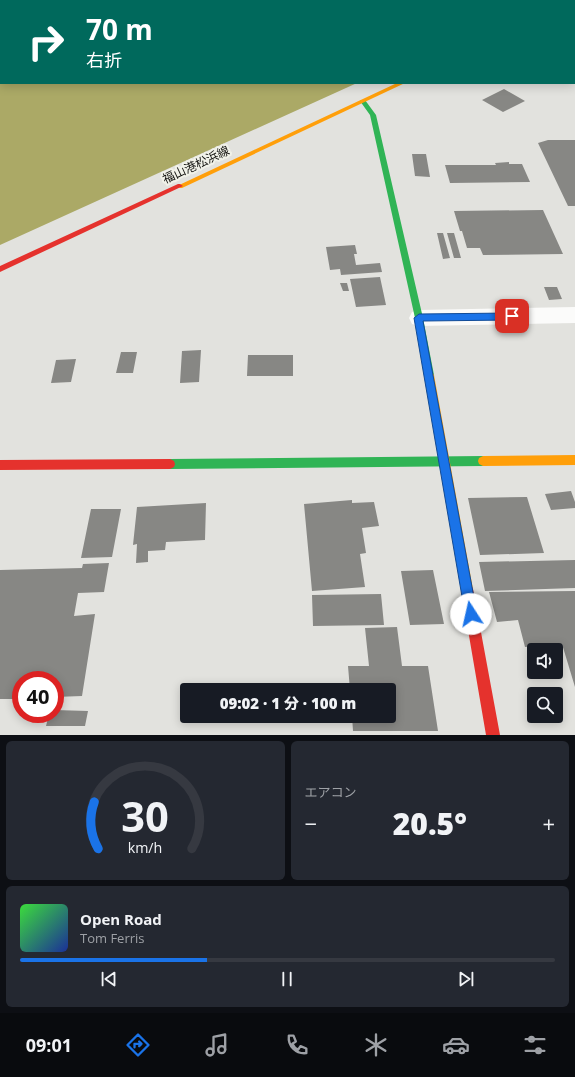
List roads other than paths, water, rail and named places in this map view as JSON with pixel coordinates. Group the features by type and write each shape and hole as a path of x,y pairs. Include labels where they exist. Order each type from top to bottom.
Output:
{"street":[{"name":"福山港松浜線","path":"0,270 400,84"},
{"path":"363,101 373,115 419,318 493,735"},
{"path":"419,318 575,315"},
{"path":"0,465 575,460"}]}
